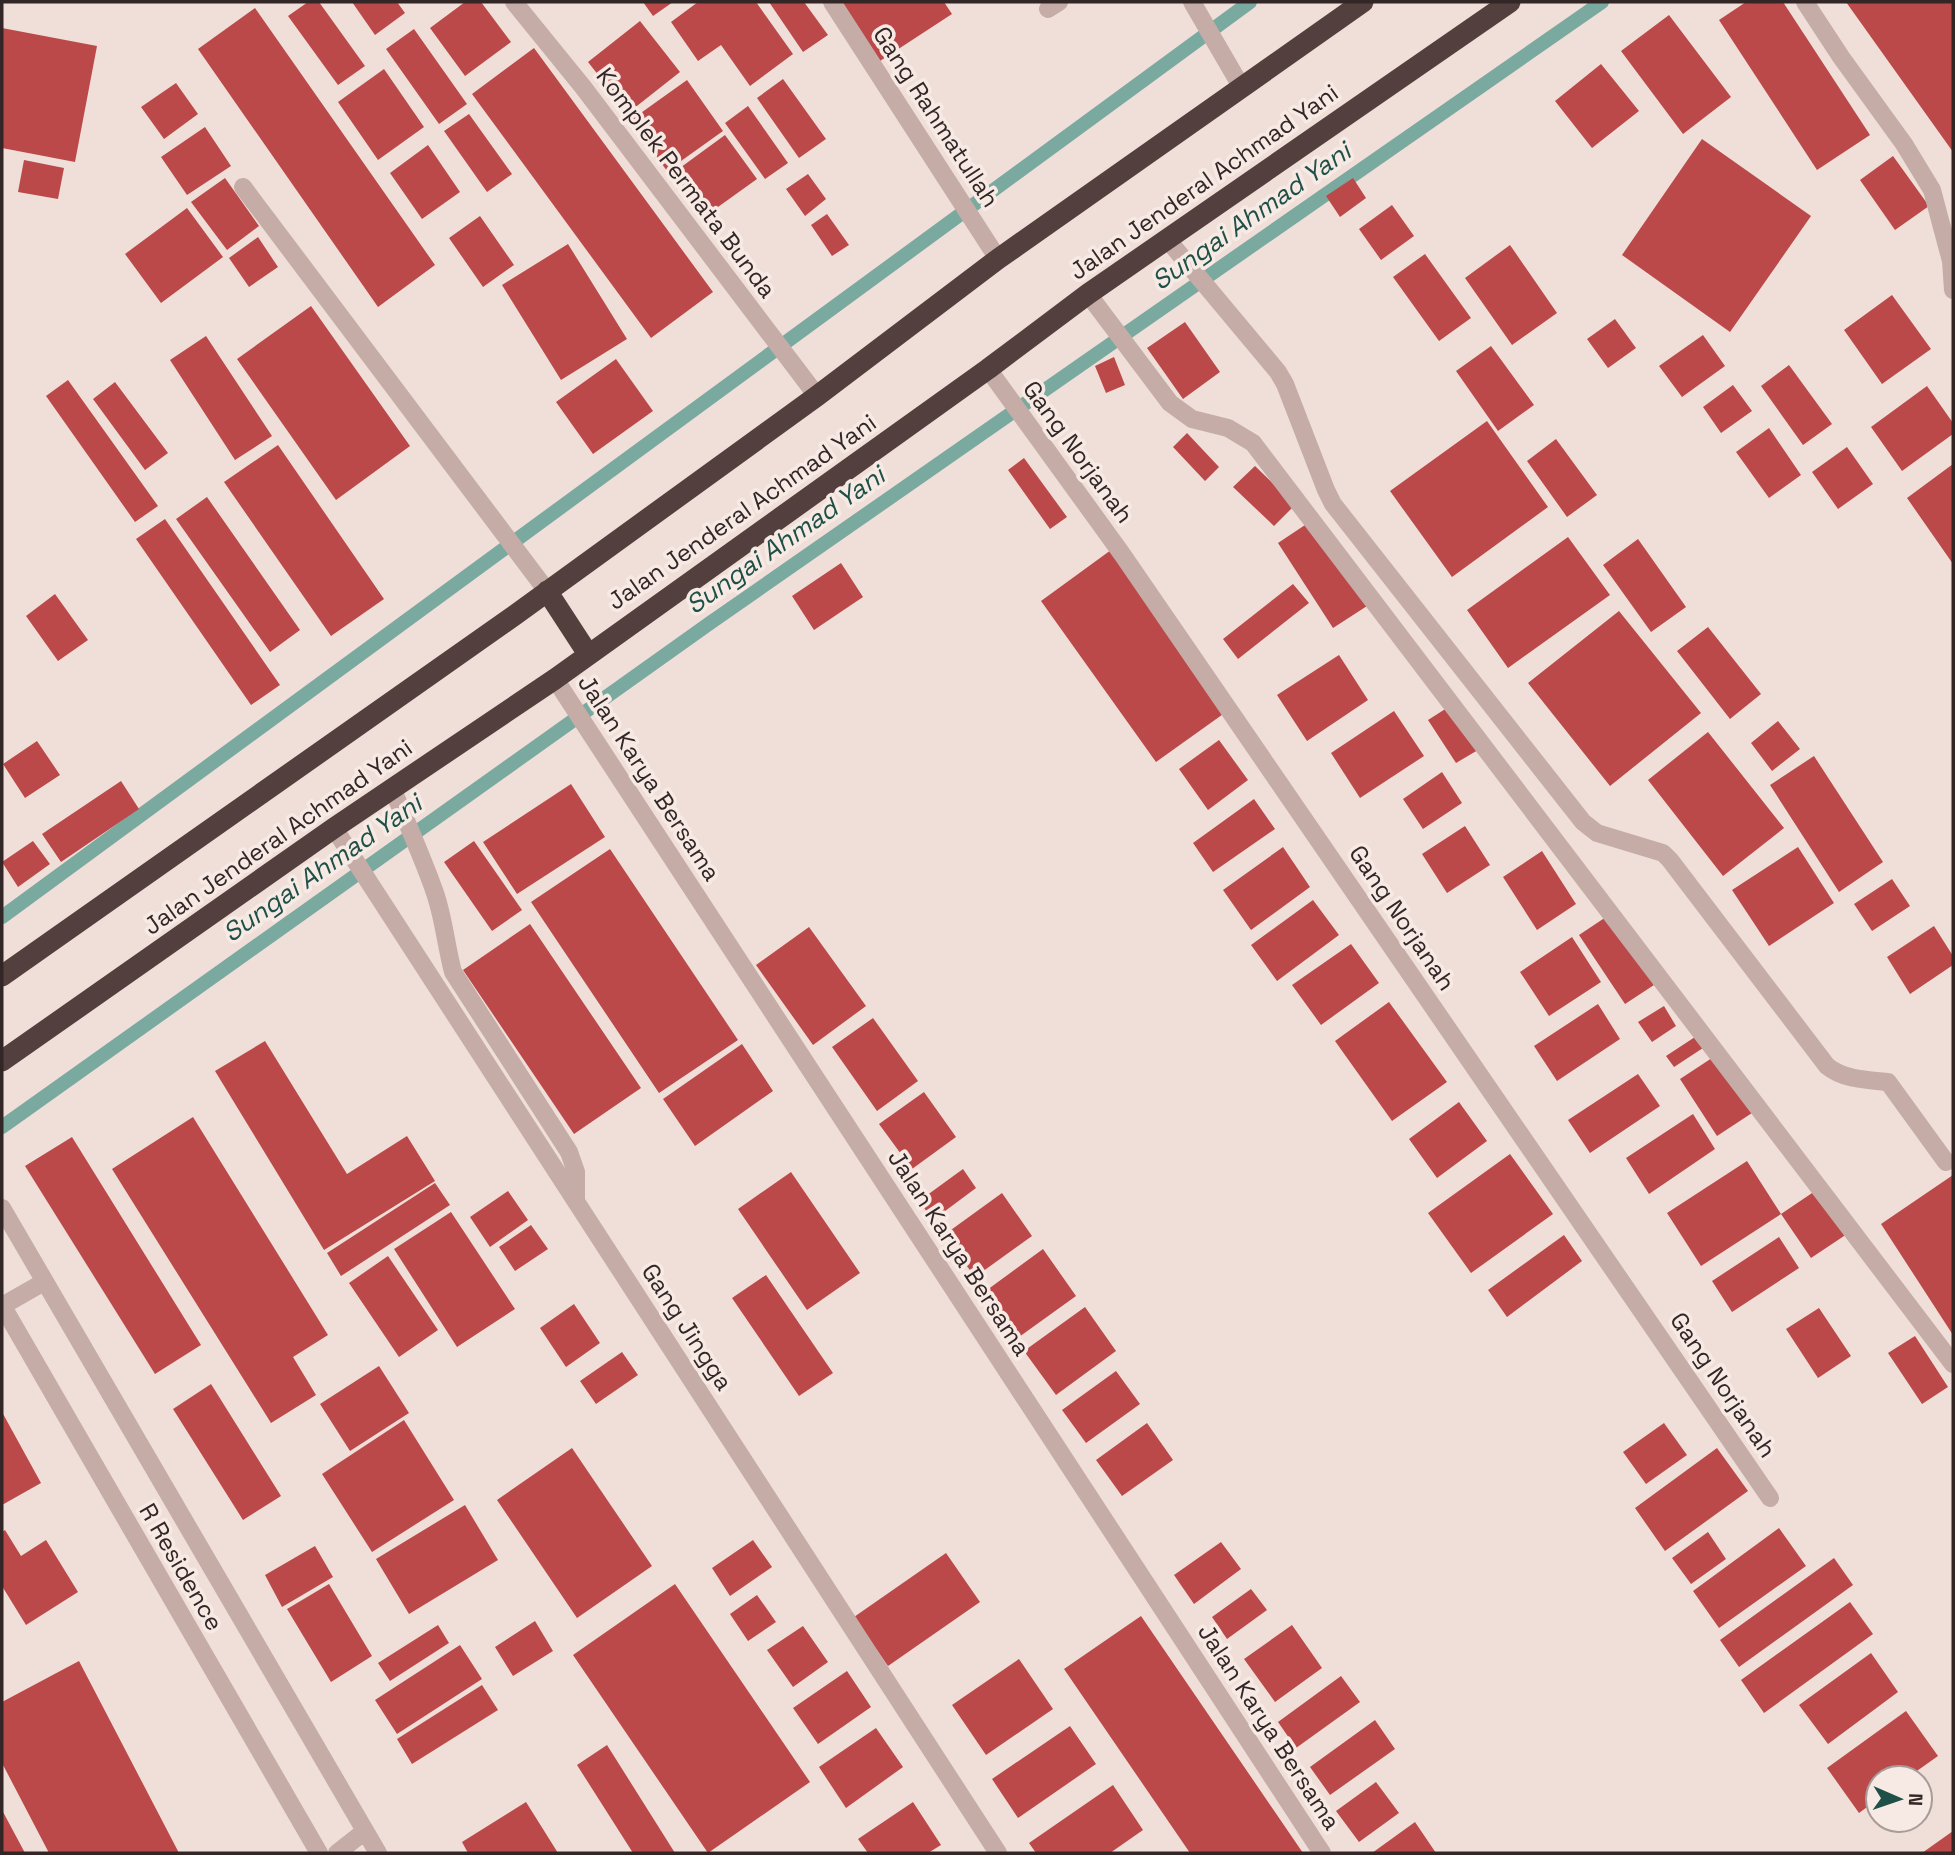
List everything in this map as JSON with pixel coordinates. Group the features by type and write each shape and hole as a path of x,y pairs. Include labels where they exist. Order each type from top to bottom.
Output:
{"highway":[{"name":"Jalan Jenderal Achmad Yani","path":"2,976 547,591 817,396 998,259 1363,2"},
{"name":"Jalan Jenderal Achmad Yani","path":"2,1061 334,828 555,678 988,369 1088,294 1510,2"},
{"path":"547,591 588,654"}],"street":[{"name":"Komplek Permata Bunda","path":"514,2 583,87 817,396"},
{"name":"Gang Rahmatullah","path":"832,2 998,259"},
{"path":"1805,2 1904,144 1932,190 1951,261 1953,290"},
{"path":"1196,9 1242,88"},
{"path":"243,187 547,591"},
{"path":"1167,239 1278,372 1333,504 1583,822 1597,832 1663,853 1827,1066 1844,1076 1888,1082 1946,1162"},
{"path":"1088,294 1170,403 1192,419 1227,428 1253,443 1953,1364"},
{"name":"Gang Norjanah","path":"988,369 1122,554 1770,1498"},
{"name":"Jalan Karya Bersama","path":"555,678 1322,1853"},
{"path":"392,788 435,893 445,927 453,972 569,1152 576,1172 576,1200"},
{"name":"Gang Jingga","path":"334,828 998,1853"},
{"path":"2,1208 378,1853"},
{"path":"2,1305 44,1282"},
{"name":"R Residence","path":"2,1305 319,1853"},
{"path":"337,1853 365,1831"}],"building":[{"path":"308,2 319,2 365,66 338,85 288,16"},
{"path":"352,2 397,2 405,13 375,35"},
{"path":"465,2 481,2 511,42 465,76 430,28"},
{"path":"643,2 673,2 653,16"},
{"path":"698,2 756,2 793,54 750,86 721,45 698,61 671,22"},
{"path":"769,2 804,2 828,35 803,52"},
{"path":"842,2 944,2 952,14 880,61"},
{"path":"1746,2 1783,2 1870,135 1817,170 1719,20"},
{"path":"1846,2 1953,2 1953,152"},
{"path":"255,8 435,265 378,307 198,49"},
{"path":"1669,15 1731,97 1683,134 1621,51"},
{"path":"640,21 680,72 628,113 588,62"},
{"path":"2,28 97,46 75,162 2,148"},
{"path":"414,29 467,104 439,124 386,49"},
{"path":"534,48 713,292 651,338 472,94"},
{"path":"1601,64 1639,111 1592,148 1555,101"},
{"path":"384,69 424,127 378,160 338,102"},
{"path":"783,79 826,139 799,158 757,98"},
{"path":"687,80 723,131 667,171 631,120"},
{"path":"176,83 198,114 164,139 141,107"},
{"path":"748,106 788,163 765,179 725,123"},
{"path":"469,114 512,174 487,192 444,131"},
{"path":"205,127 231,166 187,195 161,157"},
{"path":"725,135 757,179 704,217 673,173"},
{"path":"1702,139 1811,216 1730,332 1622,255"},
{"path":"428,145 460,192 422,219 390,173"},
{"path":"1893,156 1929,206 1895,230 1860,180"},
{"path":"24,160 64,168 58,199 18,192"},
{"path":"808,174 826,199 805,216 786,189"},
{"path":"225,178 259,226 227,250 191,202"},
{"path":"1353,178 1366,198 1340,217 1326,196"},
{"path":"1392,205 1414,236 1381,260 1359,229"},
{"path":"187,208 223,257 161,303 125,254"},
{"path":"827,214 849,245 832,256 811,225"},
{"path":"480,216 514,265 483,287 449,238"},
{"path":"258,237 278,267 249,287 229,258"},
{"path":"568,244 627,339 561,380 502,285"},
{"path":"1510,245 1557,313 1512,345 1465,278"},
{"path":"1425,254 1471,318 1439,341 1393,277"},
{"path":"1892,295 1931,349 1882,384 1844,330"},
{"path":"311,306 410,446 336,500 237,359"},
{"path":"1615,319 1636,348 1608,368 1587,339"},
{"path":"1185,322 1220,372 1183,399 1147,348"},
{"path":"1703,335 1725,366 1682,397 1659,366"},
{"path":"206,336 272,436 235,460 170,360"},
{"path":"1491,346 1534,405 1498,431 1456,371"},
{"path":"1114,357 1125,385 1106,393 1095,366"},
{"path":"616,359 653,411 593,454 556,402"},
{"path":"1789,365 1832,424 1803,445 1761,386"},
{"path":"68,380 158,506 135,522 46,396"},
{"path":"115,382 168,453 145,470 93,399"},
{"path":"1733,385 1752,411 1721,433 1703,407"},
{"path":"1927,386 1953,423 1953,434 1902,471 1871,427"},
{"path":"1487,421 1548,507 1452,577 1390,491"},
{"path":"1769,428 1801,475 1769,498 1736,452"},
{"path":"1187,433 1219,467 1205,481 1173,447"},
{"path":"1556,439 1597,495 1567,517 1527,461"},
{"path":"278,445 384,599 331,636 224,482"},
{"path":"1847,447 1873,484 1838,509 1812,472"},
{"path":"1024,458 1067,517 1050,529 1008,470"},
{"path":"1953,464 1953,564 1907,498"},
{"path":"1255,466 1295,505 1274,526 1233,487"},
{"path":"207,497 300,630 270,652 176,519"},
{"path":"165,519 280,685 251,705 136,539"},
{"path":"1311,521 1367,606 1333,628 1278,543"},
{"path":"1568,537 1610,595 1508,668 1467,610"},
{"path":"1638,539 1686,607 1651,632 1603,565"},
{"path":"1111,550 1226,712 1156,762 1041,601"},
{"path":"841,563 863,597 814,630 792,596"},
{"path":"1293,584 1309,603 1238,659 1223,639"},
{"path":"55,594 88,640 58,661 26,616"},
{"path":"1619,611 1701,713 1610,786 1528,683"},
{"path":"1708,627 1761,694 1730,719 1677,651"},
{"path":"1339,655 1368,700 1307,741 1277,695"},
{"path":"1450,706 1478,750 1456,763 1428,720"},
{"path":"1394,711 1424,756 1360,798 1331,753"},
{"path":"1778,721 1800,749 1772,771 1751,743"},
{"path":"1708,732 1784,828 1723,876 1648,780"},
{"path":"1219,740 1248,780 1208,810 1179,769"},
{"path":"37,741 60,775 25,798 3,764"},
{"path":"1814,756 1883,862 1839,892 1770,785"},
{"path":"1442,772 1462,803 1423,829 1403,799"},
{"path":"121,781 139,809 61,862 42,834"},
{"path":"571,784 605,837 517,894 483,842"},
{"path":"1254,799 1275,829 1213,872 1193,843"},
{"path":"1465,826 1490,865 1447,893 1422,854"},
{"path":"33,841 50,864 18,887 2,862"},
{"path":"474,841 522,910 492,931 444,862"},
{"path":"1283,847 1310,887 1251,930 1223,890"},
{"path":"1798,847 1834,903 1769,946 1732,890"},
{"path":"610,849 738,1040 659,1093 531,902"},
{"path":"1542,851 1576,904 1537,930 1503,877"},
{"path":"1892,879 1910,906 1872,931 1854,904"},
{"path":"1313,900 1339,935 1277,981 1251,945"},
{"path":"1609,915 1654,985 1625,1004 1579,935"},
{"path":"530,924 641,1088 574,1134 463,970"},
{"path":"1934,926 1953,956 1953,965 1910,994 1887,957"},
{"path":"809,927 866,1006 813,1045 756,965"},
{"path":"1572,937 1601,982 1549,1016 1520,972"},
{"path":"1351,944 1379,983 1321,1025 1292,985"},
{"path":"1389,1002 1447,1082 1392,1121 1335,1041"},
{"path":"1598,1004 1620,1039 1557,1081 1534,1046"},
{"path":"1664,1006 1676,1026 1652,1042 1638,1022"},
{"path":"873,1018 918,1081 877,1111 832,1047"},
{"path":"1695,1037 1703,1048 1674,1067 1666,1056"},
{"path":"265,1041 347,1174 407,1136 435,1181 324,1250 215,1071"},
{"path":"742,1044 773,1091 695,1146 663,1099"},
{"path":"1715,1056 1752,1113 1717,1136 1680,1079"},
{"path":"1638,1074 1660,1106 1590,1153 1568,1120"},
{"path":"924,1092 956,1137 912,1169 879,1124"},
{"path":"1459,1102 1487,1141 1437,1178 1409,1139"},
{"path":"1693,1114 1715,1149 1649,1194 1626,1158"},
{"path":"193,1117 328,1335 293,1357 316,1395 271,1423 112,1169"},
{"path":"72,1137 201,1345 155,1374 25,1166"},
{"path":"1510,1154 1553,1214 1471,1273 1428,1213"},
{"path":"1747,1161 1781,1214 1701,1266 1667,1213"},
{"path":"963,1169 976,1188 933,1220 919,1201"},
{"path":"791,1172 860,1273 807,1310 738,1209"},
{"path":"1953,1175 1953,1335 1881,1224"},
{"path":"435,1183 450,1205 341,1276 327,1253"},
{"path":"1818,1189 1847,1234 1811,1258 1781,1214"},
{"path":"508,1191 528,1220 490,1247 470,1217"},
{"path":"1002,1193 1032,1236 975,1277 944,1235"},
{"path":"451,1212 515,1309 457,1347 394,1249"},
{"path":"531,1225 548,1249 515,1271 499,1247"},
{"path":"1564,1235 1582,1261 1507,1317 1488,1290"},
{"path":"1779,1237 1799,1268 1732,1312 1712,1281"},
{"path":"1043,1249 1076,1296 1019,1337 987,1290"},
{"path":"388,1256 438,1330 399,1357 349,1283"},
{"path":"766,1275 833,1373 799,1396 732,1298"},
{"path":"574,1304 600,1343 566,1367 540,1328"},
{"path":"1085,1307 1116,1351 1056,1395 1024,1351"},
{"path":"1819,1308 1851,1356 1818,1378 1786,1329"},
{"path":"1915,1336 1948,1387 1922,1404 1888,1353"},
{"path":"622,1352 638,1375 596,1404 580,1381"},
{"path":"379,1366 409,1413 350,1451 320,1404"},
{"path":"1116,1371 1140,1404 1086,1443 1062,1410"},
{"path":"211,1384 281,1496 243,1520 173,1409"},
{"path":"2,1412 41,1483 2,1505"},
{"path":"404,1420 454,1500 372,1552 322,1474"},
{"path":"1147,1423 1173,1460 1122,1496 1096,1460"},
{"path":"1664,1423 1687,1455 1646,1484 1623,1452"},
{"path":"572,1448 652,1566 577,1618 497,1500"},
{"path":"1717,1448 1748,1491 1665,1551 1635,1508"},
{"path":"465,1505 498,1560 409,1614 376,1559"},
{"path":"1779,1528 1806,1566 1719,1628 1693,1591"},
{"path":"5,1530 21,1556 46,1540 78,1592 26,1625 2,1586 2,1532"},
{"path":"1708,1532 1726,1559 1691,1584 1672,1558"},
{"path":"753,1540 772,1567 730,1596 712,1568"},
{"path":"1221,1542 1241,1569 1194,1604 1174,1575"},
{"path":"315,1546 333,1577 282,1607 265,1575"},
{"path":"946,1553 980,1602 888,1666 854,1617"},
{"path":"1834,1558 1853,1585 1739,1667 1720,1640"},
{"path":"329,1584 372,1656 331,1682 287,1609"},
{"path":"675,1584 810,1782 708,1853 573,1655"},
{"path":"1251,1589 1267,1610 1227,1639 1212,1617"},
{"path":"757,1595 776,1622 748,1641 730,1614"},
{"path":"1850,1602 1873,1634 1764,1713 1741,1680"},
{"path":"1141,1616 1303,1853 1190,1853 1064,1669"},
{"path":"535,1621 553,1651 513,1676 495,1647"},
{"path":"438,1625 449,1643 390,1681 378,1663"},
{"path":"1292,1625 1322,1668 1275,1702 1244,1659"},
{"path":"803,1626 828,1662 793,1687 767,1650"},
{"path":"460,1645 482,1679 397,1734 375,1700"},
{"path":"1871,1653 1898,1692 1828,1744 1799,1705"},
{"path":"1019,1659 1053,1709 986,1755 952,1705"},
{"path":"79,1661 179,1853 49,1853 2,1763 2,1702"},
{"path":"847,1671 871,1707 818,1744 793,1708"},
{"path":"1341,1676 1360,1702 1296,1748 1278,1722"},
{"path":"482,1685 498,1710 412,1764 397,1739"},
{"path":"1906,1711 1938,1756 1927,1764 1864,1764 1864,1809 1859,1813 1827,1768"},
{"path":"1375,1720 1395,1749 1330,1795 1310,1767"},
{"path":"1070,1726 1096,1764 1018,1818 992,1779"},
{"path":"876,1728 903,1767 846,1808 819,1767"},
{"path":"607,1745 675,1853 633,1853 577,1765"},
{"path":"1376,1782 1399,1813 1359,1842 1336,1811"},
{"path":"1113,1785 1143,1830 1110,1853 1036,1853 1029,1843"},
{"path":"526,1802 558,1853 468,1853 462,1842"},
{"path":"913,1802 941,1845 928,1853 868,1853 858,1839"},
{"path":"2,1810 25,1853 2,1853"},
{"path":"1415,1822 1436,1853 1372,1853"},
{"path":"1953,1831 1953,1853 1922,1853"}],"waterway":[{"name":"Sungai Ahmad Yani","path":"2,917 1250,2"},
{"name":"Sungai Ahmad Yani","path":"2,1127 710,623 1602,2"}]}
